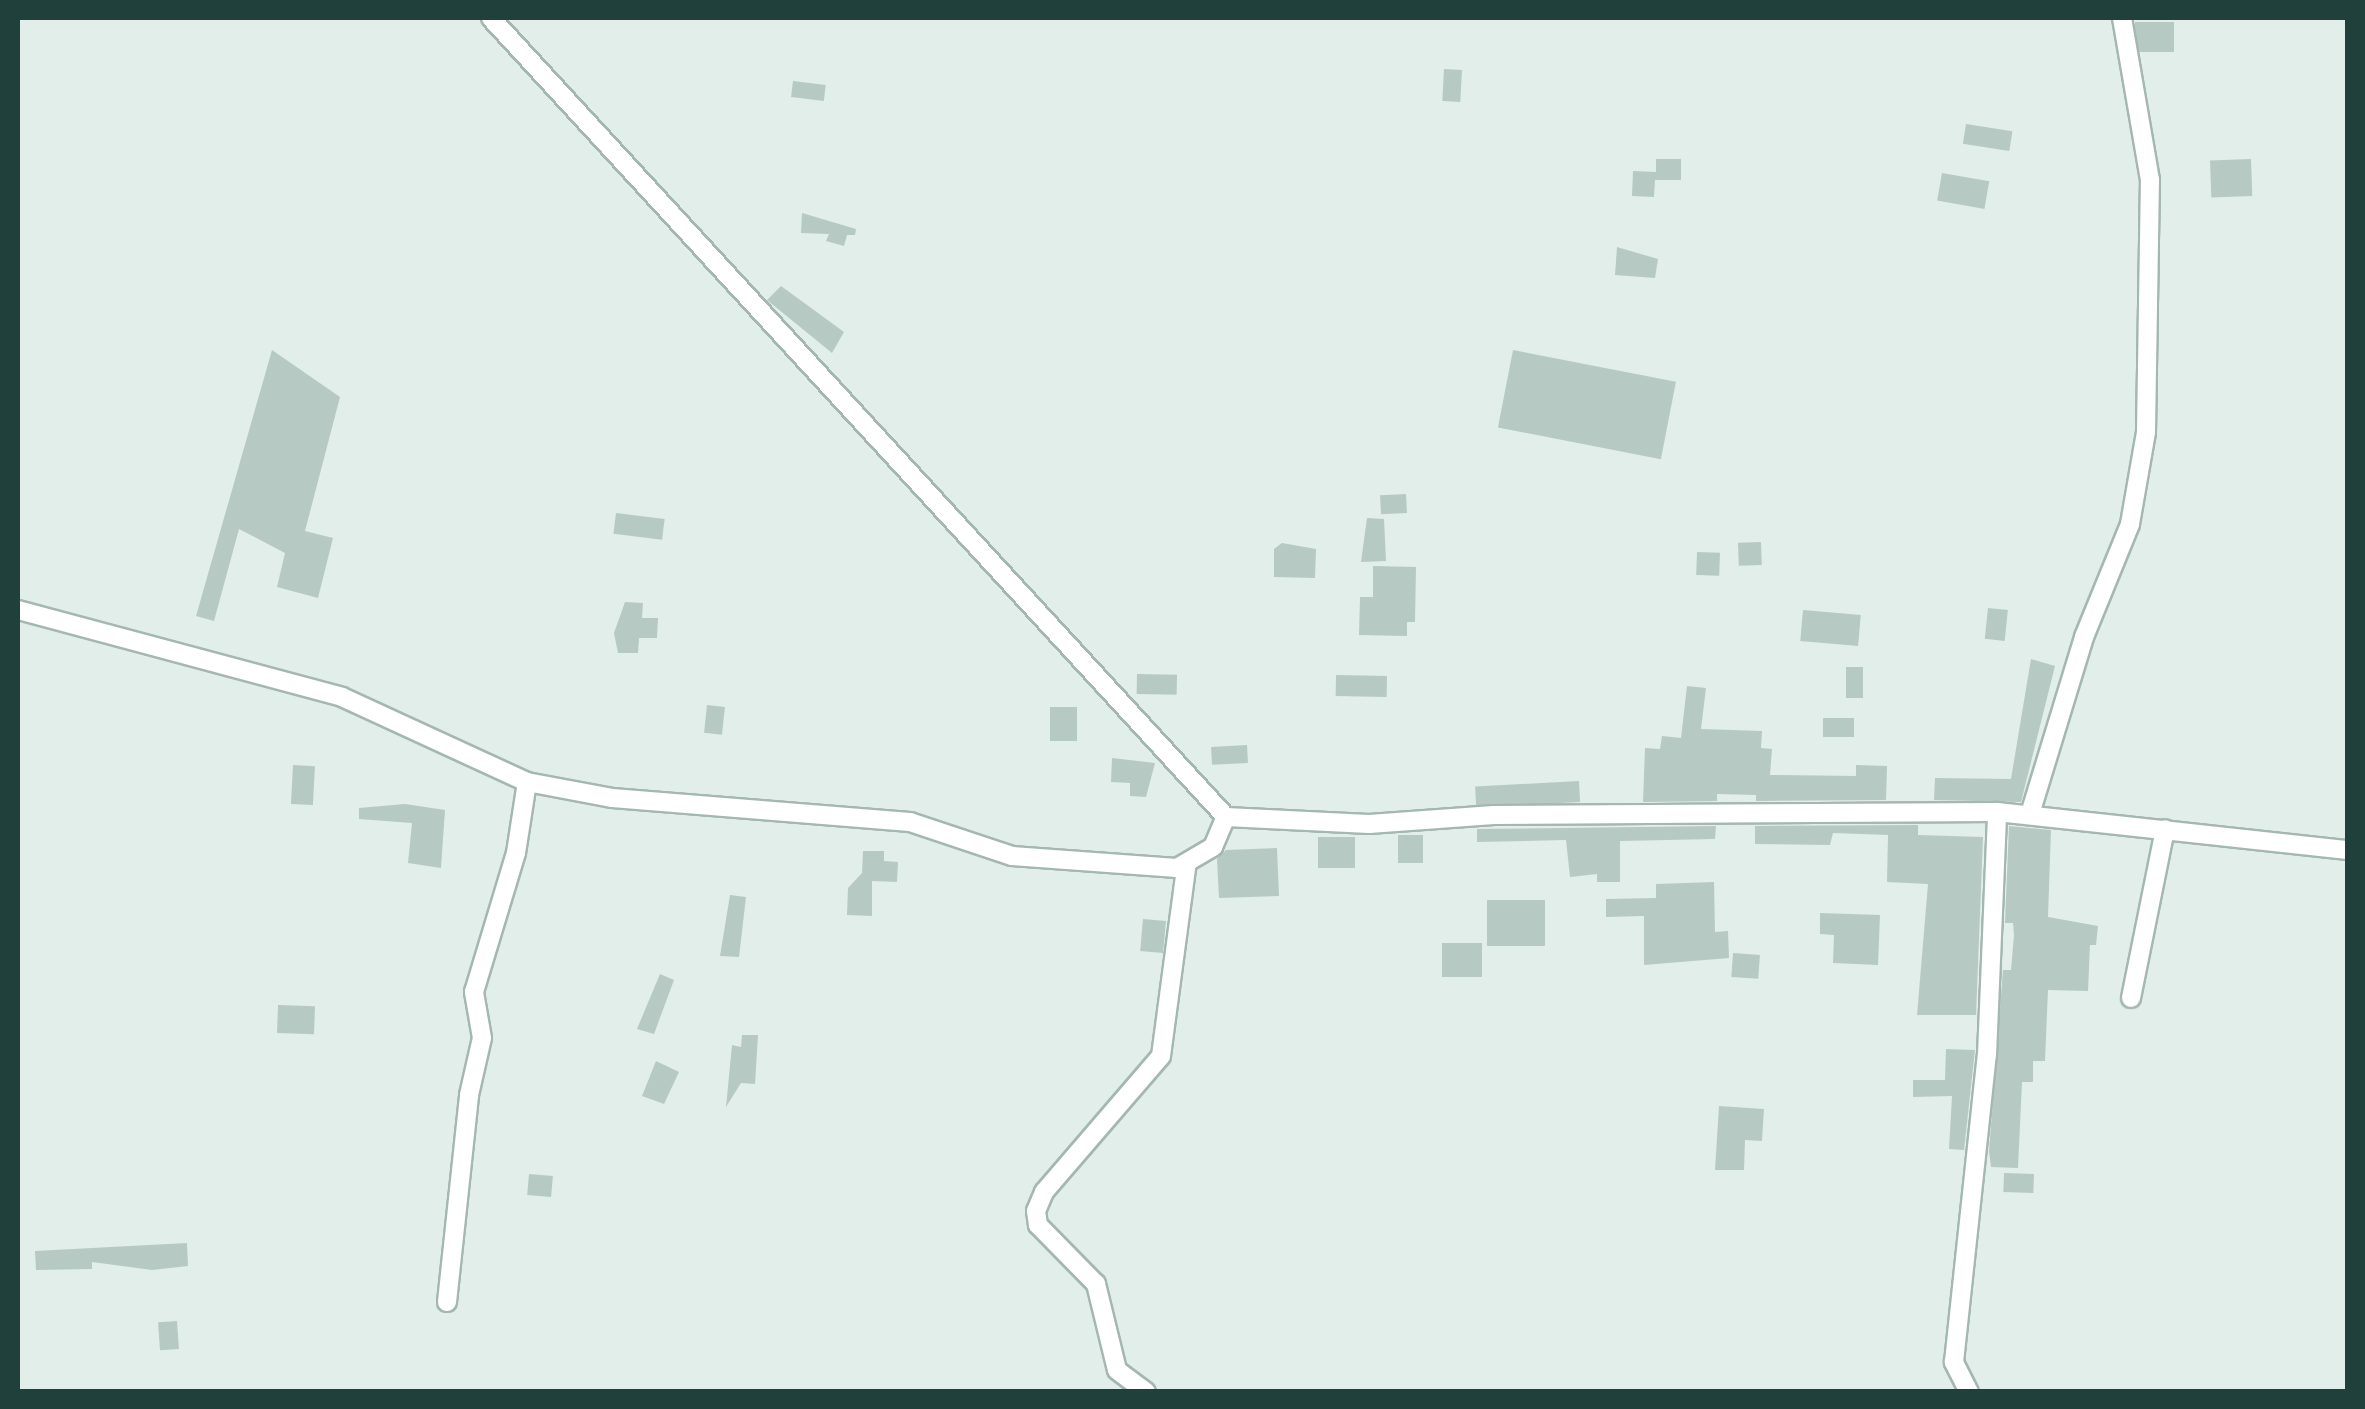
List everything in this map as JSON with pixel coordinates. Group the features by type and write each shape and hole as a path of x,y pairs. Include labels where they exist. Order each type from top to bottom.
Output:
{"street":[{"path":"490,18 1226,817 1369,824 1494,815 1996,812 2348,850"},
{"path":"2030,814 2084,637 2130,524 2146,432 2150,180 2122,18"},
{"path":"18,610 342,697 527,782 612,798 910,822 1012,856 1186,868 1214,846 1226,817"},
{"path":"447,1302 469,1095 482,1038 474,992 516,853 527,782"},
{"path":"1969,1392 1954,1362 1987,1055 1996,812"},
{"path":"2131,998 2165,830"},
{"path":"1146,1392 1125,1382 1117,1370 1096,1284 1038,1224 1036,1211 1044,1192 1161,1056 1186,868"}],"building":[{"path":"2135,22 2174,22 2174,52 2135,52"},
{"path":"1444,69 1462,70 1460,102 1442,101"},
{"path":"793,81 826,85 824,101 791,97"},
{"path":"1966,124 2012,131 2009,151 1963,144"},
{"path":"1656,159 1681,159 1681,180 1655,180 1654,197 1632,196 1633,171 1656,172"},
{"path":"2251,159 2252,196 2211,197 2210,160"},
{"path":"1942,173 1989,181 1984,209 1937,201"},
{"path":"802,213 856,229 855,235 847,235 844,246 826,241 829,234 801,233"},
{"path":"1617,247 1658,259 1655,278 1615,275"},
{"path":"781,286 844,332 832,353 767,300"},
{"path":"272,350 340,397 305,531 333,538 318,598 277,587 285,553 239,529 214,621 196,616"},
{"path":"1513,350 1676,382 1661,459 1498,428"},
{"path":"1406,494 1407,513 1381,514 1380,495"},
{"path":"616,513 665,519 662,540 613,534"},
{"path":"1367,518 1384,519 1386,561 1361,562"},
{"path":"1761,542 1762,565 1739,566 1738,543"},
{"path":"1282,543 1316,549 1315,578 1274,577 1274,549"},
{"path":"1697,552 1720,553 1719,576 1696,575"},
{"path":"1373,566 1416,567 1415,622 1407,622 1407,636 1359,635 1360,597 1373,597"},
{"path":"625,602 643,603 642,618 658,618 657,638 639,638 638,653 618,653 614,633"},
{"path":"1988,608 2008,610 2005,641 1985,639"},
{"path":"1803,610 1861,615 1858,646 1800,641"},
{"path":"2031,659 2055,666 2021,802 1934,800 1935,778 2011,779"},
{"path":"1846,667 1863,667 1863,698 1846,698"},
{"path":"1137,674 1177,675 1177,695 1137,694"},
{"path":"1336,675 1387,676 1387,697 1336,696"},
{"path":"1687,686 1706,688 1701,729 1762,731 1761,748 1772,749 1770,775 1856,776 1856,765 1887,766 1886,800 1756,801 1756,795 1717,794 1717,801 1643,802 1645,748 1660,749 1662,736 1681,738"},
{"path":"707,705 725,707 722,735 704,733"},
{"path":"1050,707 1077,707 1077,741 1050,741"},
{"path":"1823,718 1854,718 1854,737 1823,737"},
{"path":"1247,745 1248,763 1212,765 1211,747"},
{"path":"1112,758 1155,763 1146,797 1130,796 1130,783 1111,782"},
{"path":"293,765 315,766 313,805 291,804"},
{"path":"1579,781 1580,802 1476,807 1475,786"},
{"path":"405,804 445,810 441,868 408,863 412,823 359,819 359,808"},
{"path":"1918,825 1918,835 1983,837 1976,1015 1917,1015 1928,884 1887,882 1888,835 1833,833 1830,845 1755,844 1755,826"},
{"path":"1716,826 1715,839 1620,841 1620,882 1597,882 1597,874 1570,877 1566,840 1477,842 1477,829"},
{"path":"2009,826 2051,830 2048,917 2098,926 2096,945 2090,945 2088,991 2048,990 2045,1061 2033,1061 2033,1082 2022,1082 2018,1168 1991,1167 1989,1151 2003,970 2011,970 2014,935 2013,923 2005,923"},
{"path":"1398,835 1423,835 1423,863 1398,863"},
{"path":"1318,837 1355,837 1355,868 1318,868"},
{"path":"1277,848 1279,896 1219,898 1217,859 1226,850"},
{"path":"863,851 884,851 884,861 898,862 897,882 872,881 872,916 847,915 848,888 862,873"},
{"path":"1714,882 1715,932 1728,931 1729,958 1644,965 1644,916 1606,917 1606,899 1656,898 1656,884"},
{"path":"730,895 746,897 739,957 720,956"},
{"path":"1487,900 1545,900 1545,946 1487,946"},
{"path":"1820,913 1880,915 1878,965 1833,963 1834,935 1820,934"},
{"path":"1143,919 1166,921 1163,953 1140,951"},
{"path":"1442,943 1482,943 1482,977 1442,977"},
{"path":"1733,953 1760,955 1758,979 1731,977"},
{"path":"660,974 674,980 654,1034 637,1029"},
{"path":"278,1005 315,1006 314,1034 277,1033"},
{"path":"742,1035 758,1035 755,1084 741,1083 726,1107 732,1045 741,1047"},
{"path":"1946,1049 1975,1050 1964,1150 1949,1149 1952,1096 1913,1097 1913,1080 1945,1080"},
{"path":"656,1061 679,1072 664,1104 642,1096"},
{"path":"1719,1106 1764,1109 1762,1141 1745,1140 1744,1170 1715,1170"},
{"path":"2004,1173 2034,1174 2033,1193 2003,1192"},
{"path":"529,1174 553,1176 551,1197 527,1195"},
{"path":"187,1243 188,1266 152,1270 92,1262 92,1269 36,1270 35,1251"},
{"path":"177,1321 179,1349 160,1350 158,1322"}]}
